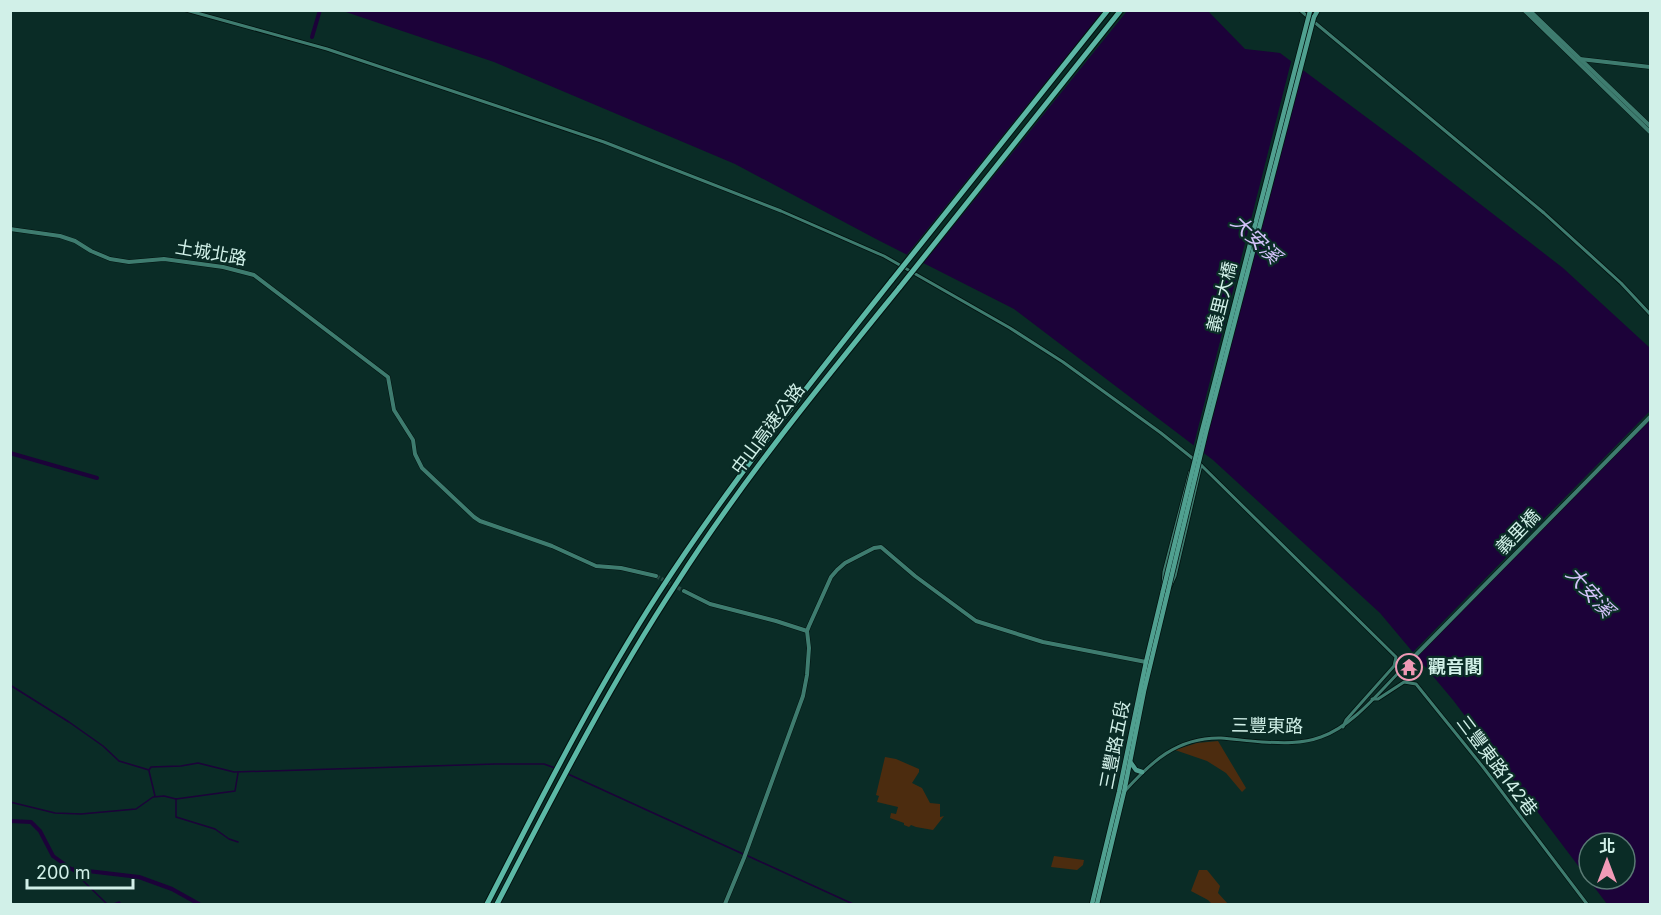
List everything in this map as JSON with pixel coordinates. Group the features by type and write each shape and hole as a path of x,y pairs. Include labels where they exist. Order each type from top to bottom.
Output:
{"highway":[{"name":"中山高速公路","path":"487,904 621,653 657,595 742,471 1108,10"},
{"name":"中山高速公路","path":"497,904 587,732 676,583 785,431 1121,10"}],"main road":[{"name":"義里大橋","path":"1165,591 1317,10"},
{"name":"義里大橋","path":"1165,591 1208,407 1310,11"},
{"name":"三豐路五段","path":"1097,904 1165,591"},
{"name":"三豐路五段","path":"1092,904 1130,762 1148,662"},
{"path":"1130,762 1133,768 1142,772"}],"street":[{"path":"186,10 327,48 604,142 833,232 884,256 1010,328 1063,362 1193,458 1396,657 1394,666 1346,720 1343,727"},
{"path":"1300,10 1544,213 1621,283 1650,314"},
{"path":"1524,10 1650,126"},
{"path":"1529,10 1650,132"},
{"path":"1578,60 1650,68"},
{"name":"土城北路","path":"10,229 75,240 91,251 120,261 137,263 164,259 223,267 254,275 389,379 394,410 413,440 415,454 422,468 474,517 552,546 596,566 621,568 656,576"},
{"name":"義里橋","path":"1405,666 1650,417"},
{"path":"1165,591 1164,572 1193,458"},
{"path":"1165,591 1175,576 1201,465"},
{"path":"725,904 804,696 808,661 807,632 831,577 845,563 874,548 881,547 915,576 976,621 1043,642 1148,662"},
{"path":"684,591 710,604 768,618 807,632"},
{"name":"三豐東路","path":"1122,792 1159,757 1175,748 1200,740 1219,738 1278,743 1300,742 1321,737 1343,727 1405,666"},
{"name":"三豐東路142巷","path":"1372,699 1378,699 1404,682 1416,684 1483,767 1587,904"}],"shaded area":[{"path":"1218,741 1246,788 1242,792 1226,773 1207,761 1175,750 1197,743"},
{"path":"885,757 919,769 912,783 922,788 930,803 940,804 940,817 944,816 933,830 911,825 909,827 890,818 891,813 896,814 898,807 877,802 879,796 876,795"},
{"path":"1054,856 1084,860 1083,865 1077,870 1051,867"},
{"path":"1199,870 1207,870 1220,886 1218,893 1228,904 1212,904 1191,891"}],"water":[{"name":"大安溪","path":"1207,10 1245,49 1280,53 1563,268 1650,348 1650,904 1607,904 1597,891 1637,891 1637,831 1577,831 1577,864 1453,700 1380,613 1213,460 1014,309 735,164 494,62 343,11"}],"pier":[{"path":"1103,11 1127,11 921,266 905,257"},
{"path":"1292,58 1302,65 1202,455 1193,448"},
{"path":"1650,411 1650,417 1414,658 1411,654"}],"waterway":[{"path":"312,37 320,10"},
{"path":"10,453 97,478"},
{"path":"10,685 69,722 103,746 119,761 149,770 151,767 198,763 234,772 495,764 544,764 555,768"},
{"path":"149,771 155,796"},
{"path":"10,802 55,813 81,814 136,809 153,797 164,796 176,799 235,791 238,773"},
{"path":"568,774 743,854"},
{"path":"176,799 176,817 215,829 229,839 238,842"},
{"path":"10,821 31,822 40,831 53,856 71,869 139,877 172,889 199,904"},
{"path":"748,856 853,904"},
{"path":"71,869 107,904"},
{"path":"114,904 119,902 121,904"}],"tunnel":[{"path":"656,576 684,591"}],"place":[{"name":"觀音閣","path":"1409,667"}]}
